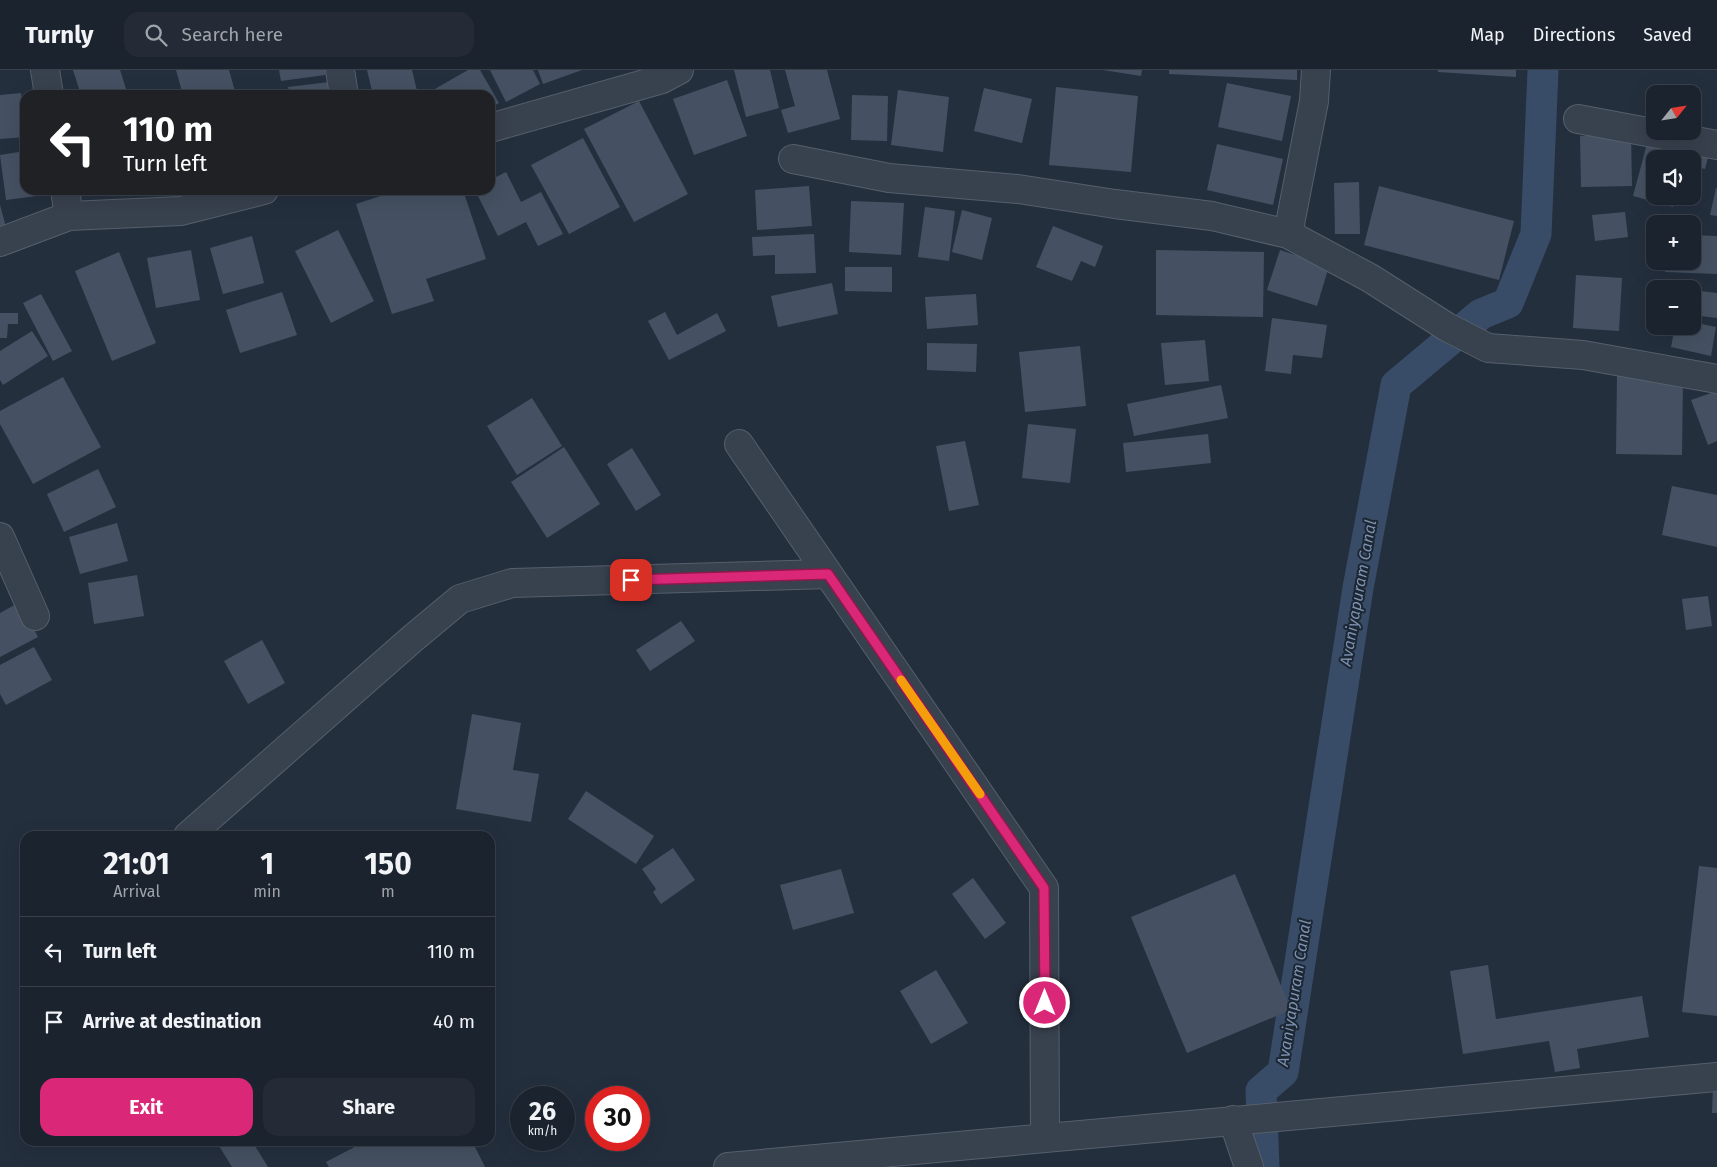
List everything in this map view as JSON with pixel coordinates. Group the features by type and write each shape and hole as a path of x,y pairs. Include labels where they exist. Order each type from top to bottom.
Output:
{"street":[{"path":"45,70 48,90"},
{"path":"340,70 343,90"},
{"path":"495,127 662,78 679,70"},
{"path":"1288,234 1314,101 1316,70"},
{"path":"1578,119 1717,144"},
{"path":"793,159 889,178 1018,189 1212,216 1288,234 1370,278 1446,328 1488,348 1583,356 1717,379"},
{"path":"66,195 69,216"},
{"path":"0,242 69,216 180,211 244,195"},
{"path":"739,444 1044,888 1045,1138"},
{"path":"0,537 35,616"},
{"path":"194,831 460,599 512,584 828,574"},
{"path":"728,1167 1717,1077"},
{"path":"1233,1120 1249,1167"}],"building":[{"path":"73,70 120,70 126,90 79,90"},
{"path":"176,70 229,70 235,90 182,90"},
{"path":"279,70 325,70 325,75 281,81"},
{"path":"367,70 412,70 417,90 372,90"},
{"path":"468,70 480,70 492,90 433,90"},
{"path":"490,70 533,70 540,84 506,102"},
{"path":"538,70 582,70 543,84"},
{"path":"734,70 770,70 779,108 746,117"},
{"path":"785,70 827,70 840,119 788,133 781,110 795,106"},
{"path":"1103,70 1142,70 1141,76"},
{"path":"1169,70 1297,70 1297,80 1169,74"},
{"path":"1438,70 1516,70 1516,77 1438,72"},
{"path":"727,80 747,136 694,155 673,99"},
{"path":"329,82 330,90 289,90 288,87"},
{"path":"1227,83 1291,96 1282,141 1218,127"},
{"path":"1056,87 1138,96 1131,172 1049,165"},
{"path":"984,88 1032,99 1022,143 974,131"},
{"path":"898,90 949,97 943,152 891,145"},
{"path":"20,93 20,137 0,139 0,95"},
{"path":"852,95 888,96 887,141 851,140"},
{"path":"495,96 499,103 495,105"},
{"path":"639,101 688,194 634,222 584,129"},
{"path":"1631,134 1632,186 1581,187 1580,136"},
{"path":"583,138 620,207 569,234 531,165"},
{"path":"1648,140 1683,150 1646,150 1646,200 1633,196"},
{"path":"1217,144 1283,159 1273,205 1207,190"},
{"path":"20,152 20,195 37,196 6,200 0,155"},
{"path":"1701,155 1708,157 1705,169 1701,168"},
{"path":"506,172 521,202 541,192 563,234 538,246 526,222 498,236 478,195 495,195 495,178"},
{"path":"1359,182 1360,234 1335,234 1334,183"},
{"path":"809,186 812,226 757,230 755,190"},
{"path":"1379,186 1514,221 1499,280 1364,245"},
{"path":"1717,188 1717,216 1710,215"},
{"path":"384,195 465,195 486,259 426,279 434,301 392,314 356,204"},
{"path":"851,201 904,203 901,255 849,252"},
{"path":"0,205 6,227 0,228"},
{"path":"925,207 955,211 949,261 918,257"},
{"path":"962,210 992,218 982,260 952,252"},
{"path":"1625,212 1628,237 1595,241 1592,215"},
{"path":"1053,226 1103,246 1095,267 1081,261 1072,281 1036,267"},
{"path":"338,230 374,301 331,323 295,251"},
{"path":"814,234 816,273 775,274 775,255 753,256 752,237"},
{"path":"1701,235 1717,236 1717,274 1665,272 1665,270 1701,270"},
{"path":"252,236 264,283 223,294 210,248"},
{"path":"191,250 200,300 156,308 147,258"},
{"path":"1156,250 1264,252 1263,317 1156,315"},
{"path":"1280,250 1329,266 1317,306 1267,290"},
{"path":"119,252 156,343 112,361 75,271"},
{"path":"845,267 892,267 892,292 845,291"},
{"path":"1576,275 1622,278 1619,331 1573,328"},
{"path":"832,283 838,314 778,327 771,296"},
{"path":"1701,291 1717,293 1717,318 1701,316"},
{"path":"282,292 297,335 240,353 226,310"},
{"path":"41,294 72,351 53,361 23,303"},
{"path":"976,294 978,325 927,329 925,297"},
{"path":"665,312 677,335 717,313 726,331 669,360 648,321"},
{"path":"0,313 18,313 18,324 8,324 7,338 0,338"},
{"path":"1272,318 1327,325 1322,358 1293,355 1291,374 1265,371"},
{"path":"1701,324 1716,327 1711,356 1671,347 1673,335 1701,335"},
{"path":"32,331 48,356 3,385 0,380 0,351"},
{"path":"1205,340 1209,381 1165,385 1161,343"},
{"path":"927,343 977,344 976,372 927,370"},
{"path":"1080,346 1086,406 1025,412 1019,352"},
{"path":"1617,375 1683,376 1682,455 1616,454"},
{"path":"63,377 101,447 33,484 0,424 0,411"},
{"path":"1221,385 1228,418 1134,436 1127,404"},
{"path":"1717,391 1717,441 1708,445 1691,400"},
{"path":"532,398 562,446 517,475 487,426"},
{"path":"1028,424 1076,429 1070,483 1022,478"},
{"path":"1208,434 1211,463 1126,472 1123,443"},
{"path":"965,441 979,505 949,511 936,446"},
{"path":"564,447 600,504 547,538 511,482"},
{"path":"632,448 661,495 636,511 607,464"},
{"path":"98,469 116,507 64,532 47,494"},
{"path":"1672,486 1717,495 1717,547 1662,535"},
{"path":"117,523 128,561 80,574 69,537"},
{"path":"137,575 144,616 94,624 88,583"},
{"path":"1708,596 1712,626 1686,630 1682,599"},
{"path":"20,602 38,637 0,657 0,613"},
{"path":"681,621 695,641 650,671 636,650"},
{"path":"262,640 285,683 248,704 224,661"},
{"path":"34,647 52,680 6,705 0,694 0,665"},
{"path":"472,714 521,723 513,770 539,774 531,822 456,809"},
{"path":"586,791 654,836 636,864 568,819"},
{"path":"673,848 695,880 661,904 653,892 656,889 642,869"},
{"path":"1699,866 1717,868 1717,1016 1682,1012"},
{"path":"841,869 854,913 793,930 780,885"},
{"path":"1235,874 1291,1010 1187,1053 1131,917"},
{"path":"973,878 1006,923 985,939 952,894"},
{"path":"1488,965 1496,1019 1642,996 1649,1037 1577,1049 1580,1068 1555,1072 1549,1041 1463,1054 1450,971"},
{"path":"936,970 968,1023 931,1044 900,991"},
{"path":"1713,1087 1717,1088 1717,1113 1712,1113"},
{"path":"219,1146 255,1146 268,1167 232,1167"},
{"path":"356,1146 474,1146 485,1167 329,1167 326,1162"}],"waterway":[{"name":"Avaniyapuram Canal","path":"1264,1167 1261,1091 1283,1072 1358,588 1396,385 1481,314 1508,303 1536,234 1543,70"}],"slow traffic":[{"path":"901,680 980,794"}],"route":[{"path":"631,580 828,574 1044,888 1045,1003"}]}
